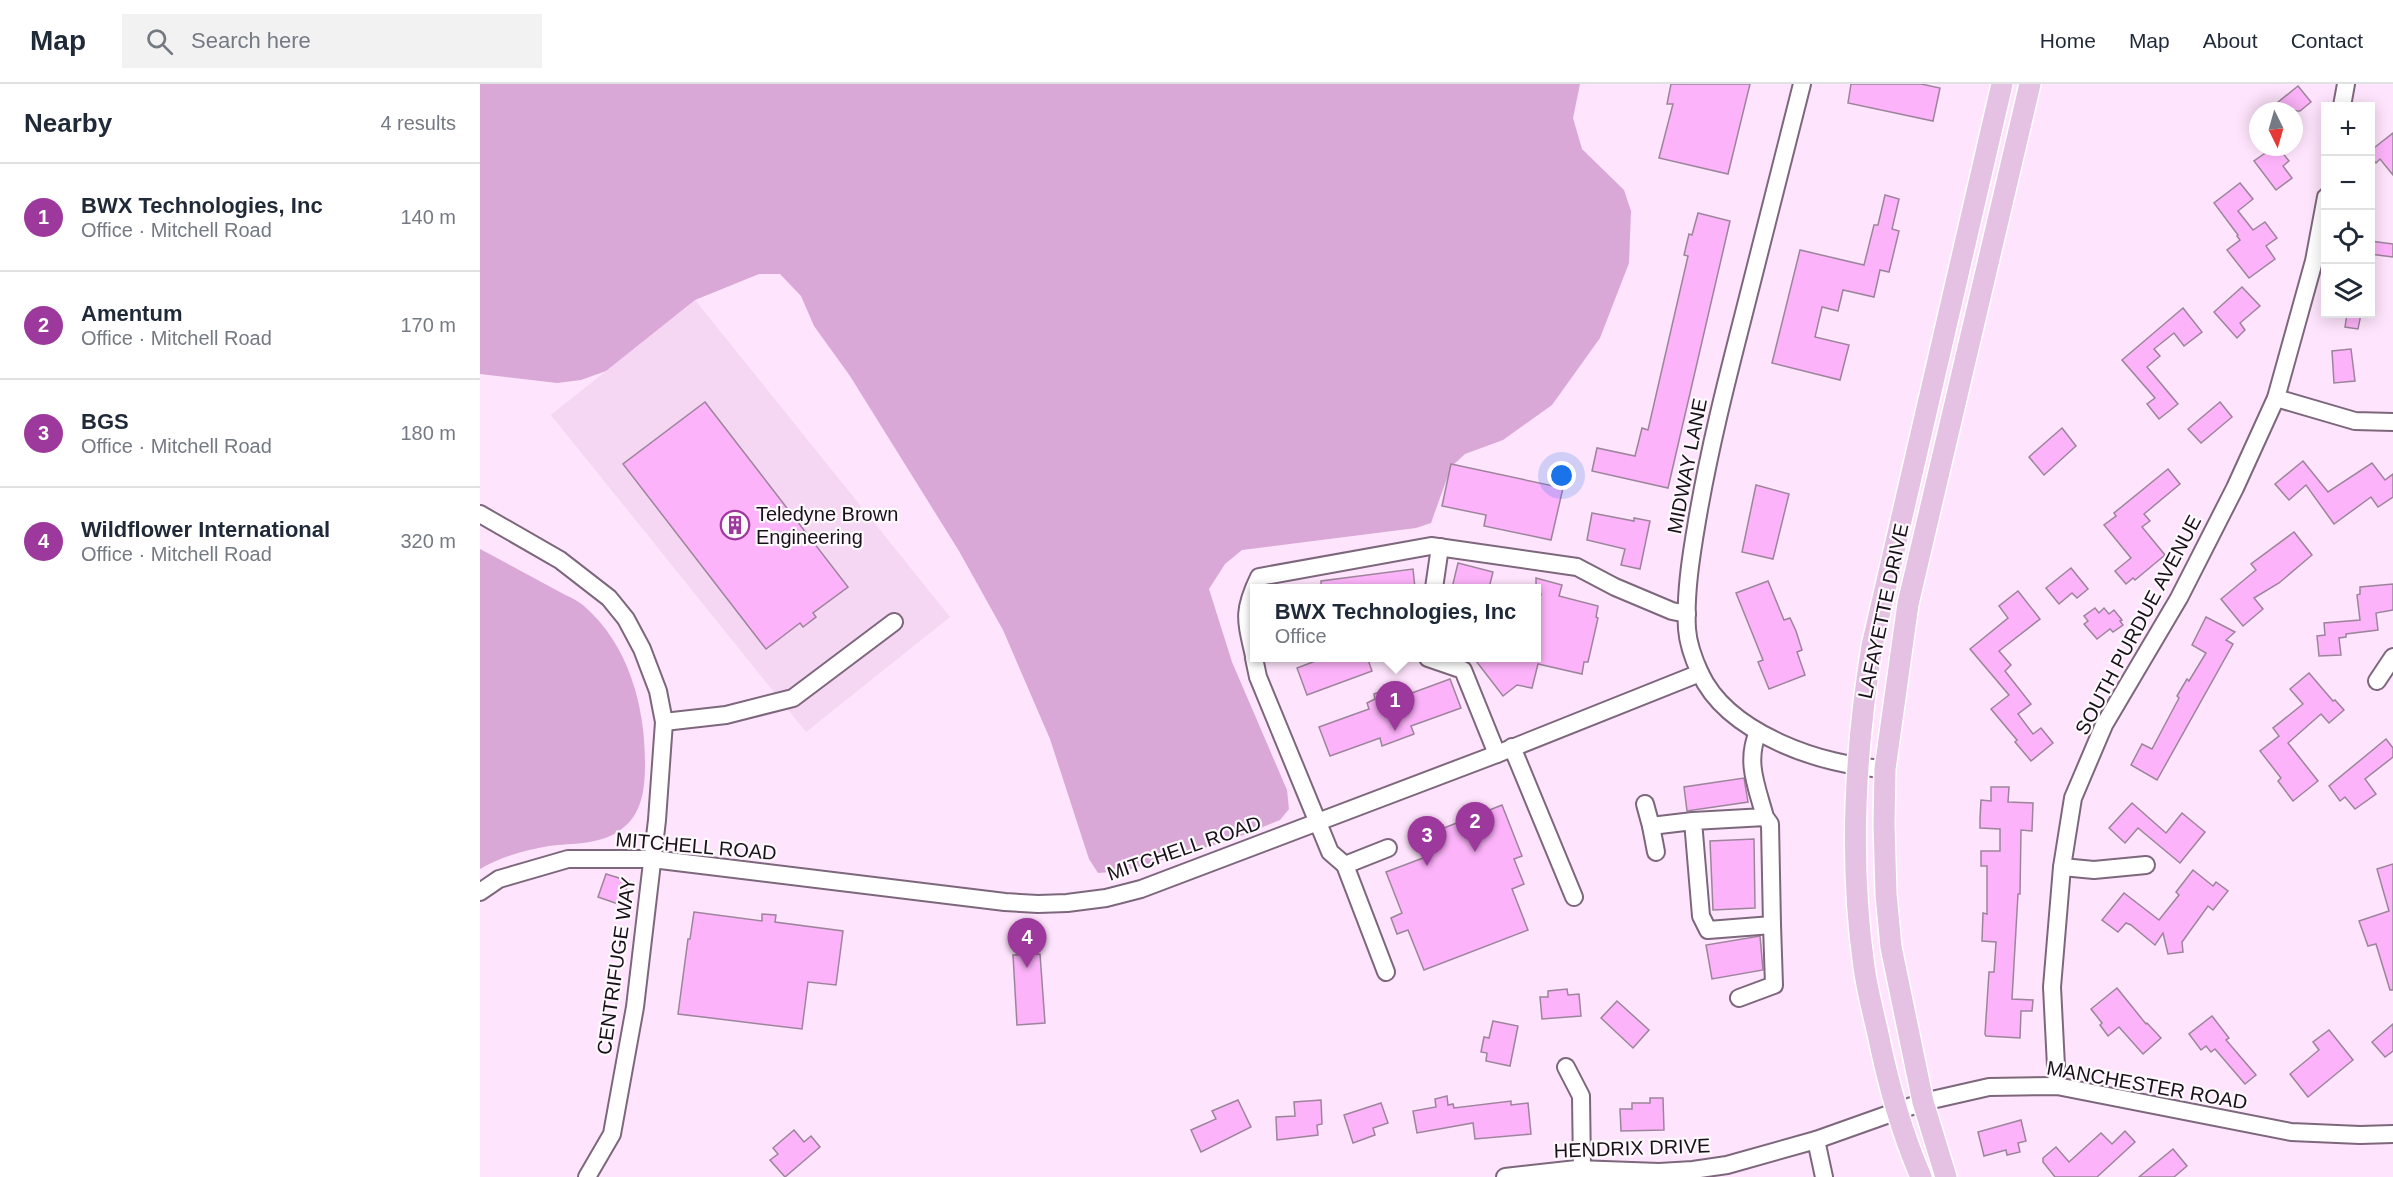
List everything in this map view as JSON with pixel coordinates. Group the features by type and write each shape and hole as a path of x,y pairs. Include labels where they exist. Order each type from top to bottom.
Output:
{"main road":[{"name":"LAFAYETTE DRIVE","path":"1921,1177 1896,1111 1864,968 1855,855 1860,729 1872,646 2002,84"},
{"name":"LAFAYETTE DRIVE","path":"1946,1177 1923,1102 1891,947 1886,894 1885,769 1908,604 2030,84"},
{"path":"1976,198 2002,205"}],"street":[{"name":"MIDWAY LANE","path":"1802,84 1708,452 1691,556 1687,632 1700,673 1713,694 1724,706 1758,732 1804,752 1858,768 1885,769"},
{"path":"2343,102 2346,84"},
{"name":"SOUTH PURDUE AVENUE","path":"2057,1086 2052,987 2062,867 2073,798 2104,725 2179,598 2235,488 2276,398 2314,261 2323,210"},
{"path":"2276,398 2355,421 2393,422"},
{"name":"CENTRIFUGE WAY","path":"480,514 560,560 609,598 626,619 642,649 658,691 664,722 658,810 635,1007 612,1134 588,1177"},
{"path":"1256,584 1259,577 1431,546 1577,567 1625,591 1672,611 1687,614"},
{"path":"1435,584 1440,547"},
{"path":"1250,595 1246,618 1250,638"},
{"path":"664,722 726,715 793,698 894,621"},
{"path":"2378,681 2393,657"},
{"path":"1255,662 1258,677 1330,852 1345,864 1386,972"},
{"path":"1441,662 1463,670 1497,754"},
{"name":"MITCHELL ROAD","path":"480,892 499,879 568,859 652,859 1005,902 1067,903 1106,898 1141,889 1319,822 1700,673"},
{"path":"1740,998 1774,985 1770,824 1765,816 1751,762 1751,751 1758,732"},
{"path":"1512,747 1574,897"},
{"path":"1645,804 1656,852"},
{"path":"1651,826 1765,816"},
{"path":"1692,821 1701,915 1708,930 1772,925"},
{"path":"1345,864 1388,848"},
{"path":"2062,867 2094,870 2146,865"},
{"path":"1566,1067 1581,1096 1582,1169"},
{"name":"MANCHESTER ROAD","path":"1896,1111 1923,1102 1989,1087 2057,1086 2291,1132 2393,1134"},
{"name":"HENDRIX DRIVE","path":"1505,1177 1582,1169 1659,1172 1727,1165 1816,1140 1896,1111"},
{"path":"1816,1140 1824,1177"}],"shaded area":[{"path":"480,84 1580,84 1573,118 1582,149 1624,190 1631,211 1629,263 1600,338 1552,405 1503,440 1465,454 1451,467 1431,523 1416,528 1242,550 1225,564 1209,589 1232,662 1287,790 1289,809 1280,820 1231,840 1124,871 1098,873 1089,859 1050,739 1003,630 959,551 850,376 814,326 801,296 780,274 759,274 695,300 606,371 581,380 557,383 480,374"},
{"path":"695,300 950,617 806,732 551,415"},
{"path":"480,549 578,601 599,621 623,657 631,677 642,719 645,762 643,791 638,809 627,825 619,831 594,841 549,846 522,852 480,869"}],"building":[{"path":"1671,84 1750,84 1728,174 1659,158 1673,104 1667,104"},
{"path":"1851,84 1921,84 1940,88 1933,121 1848,103"},
{"path":"2298,86 2311,102 2303,109 2303,102 2278,102"},
{"path":"2393,133 2393,175 2380,159 2375,162 2375,147"},
{"path":"2261,156 2285,156 2289,161 2283,166 2292,178 2276,190 2254,161"},
{"path":"2240,183 2253,199 2238,211 2253,230 2265,222 2277,238 2266,246 2275,259 2249,278 2227,250 2240,240 2238,235 2214,203"},
{"path":"1885,195 1899,199 1892,229 1899,231 1889,272 1880,270 1874,297 1843,290 1838,311 1822,307 1815,337 1849,345 1840,380 1772,363 1800,250 1864,265 1874,225 1878,225"},
{"path":"1698,213 1730,221 1668,488 1592,471 1597,448 1635,456 1642,428 1648,430 1688,256 1684,255 1689,234 1692,235"},
{"path":"2375,242 2393,244 2393,257 2375,255"},
{"path":"2242,287 2260,306 2240,323 2245,330 2237,338 2214,312"},
{"path":"2183,308 2202,332 2184,346 2174,333 2154,349 2160,356 2147,367 2178,404 2159,419 2147,404 2155,398 2122,360"},
{"path":"2346,318 2360,318 2358,329 2345,327"},
{"path":"2351,349 2355,381 2334,383 2332,351"},
{"name":"Teledyne Brown Engineering","path":"705,402 848,587 813,613 816,617 803,627 800,623 766,649 623,464"},
{"path":"2220,402 2232,417 2201,443 2188,429"},
{"path":"2062,428 2076,446 2044,475 2029,457"},
{"path":"2303,461 2328,492 2372,463 2385,480 2393,474 2393,497 2378,507 2371,497 2334,524 2306,485 2289,500 2275,484"},
{"path":"1451,464 1563,488 1551,540 1484,526 1486,515 1442,506"},
{"path":"2168,469 2180,484 2144,514 2150,521 2142,527 2165,555 2135,580 2133,578 2126,584 2115,571 2131,558 2104,525 2116,516 2114,513"},
{"path":"1756,485 1789,494 1773,559 1742,552"},
{"path":"1592,513 1634,521 1634,518 1650,521 1640,569 1621,565 1625,549 1587,540"},
{"path":"2294,532 2312,555 2279,583 2254,598 2263,609 2243,626 2221,599 2256,570 2251,564"},
{"path":"1458,563 1493,572 1490,584 1453,584"},
{"path":"2071,568 2088,589 2077,598 2072,593 2059,604 2046,588"},
{"path":"1413,569 1415,584 1321,584 1321,581"},
{"path":"1536,578 1562,585 1559,596 1598,606 1596,617 1598,618 1588,662 1584,662 1582,674 1538,664 1532,688 1517,685 1503,696 1477,662 1541,662 1541,584 1536,584"},
{"path":"1768,581 1784,620 1790,618 1796,631 1802,650 1797,652 1805,675 1769,689 1758,662 1763,660 1736,593"},
{"path":"2393,584 2393,610 2376,613 2378,630 2346,634 2346,637 2339,638 2341,655 2319,656 2317,636 2325,635 2324,623 2360,620 2357,595 2360,594 2360,587"},
{"path":"2018,591 2040,619 1999,651 2011,665 2005,671 2031,704 2018,714 2033,734 2041,728 2053,743 2031,761 1991,709 2009,695 1970,649 2008,618 1999,606"},
{"path":"2095,608 2099,613 2104,608 2109,614 2114,610 2123,625 2113,632 2110,629 2097,639 2084,624 2088,621 2084,616"},
{"path":"2206,617 2235,632 2226,640 2233,644 2157,780 2131,765 2142,744 2152,749 2179,698 2177,696 2206,653 2192,645"},
{"path":"1313,662 1369,662 1372,671 1307,695 1297,668"},
{"path":"2309,673 2333,701 2335,700 2344,710 2329,723 2321,714 2288,743 2318,781 2293,801 2278,781 2281,778 2260,751 2279,736 2273,728 2303,704 2290,689"},
{"path":"1450,679 1461,708 1411,726 1414,734 1382,746 1380,738 1330,756 1319,727 1369,709 1367,703 1375,699 1374,694 1387,689 1389,694 1399,691 1401,697"},
{"path":"2386,739 2393,748 2393,757 2365,779 2376,794 2355,809 2345,797 2340,801 2329,786"},
{"path":"1744,778 1748,802 1687,811 1684,787"},
{"path":"1991,787 2009,787 2008,802 2033,803 2032,831 2021,830 2020,894 2018,894 2012,999 2033,1000 2032,1011 2021,1011 2020,1038 1986,1036 1985,1034 1989,972 1994,972 1996,942 1982,941 1983,913 1987,914 1987,866 1981,866 1981,851 2000,851 2000,829 1980,828 1981,800 1991,801"},
{"path":"2132,803 2166,833 2182,813 2205,832 2180,863 2138,828 2125,843 2109,828"},
{"path":"1502,805 1522,856 1514,859 1524,884 1512,889 1528,930 1424,970 1408,930 1397,934 1391,918 1402,913 1386,872 1431,855 1422,833 1443,825 1444,828"},
{"path":"1754,839 1755,908 1713,910 1710,841"},
{"path":"2393,864 2393,990 2390,990 2376,944 2368,946 2359,921 2389,911 2377,869"},
{"path":"2193,870 2213,886 2216,882 2228,891 2213,910 2208,906 2182,942 2183,952 2168,954 2163,933 2155,945 2131,925 2126,923 2118,932 2102,920 2124,893 2159,920 2179,895 2176,892"},
{"path":"606,874 629,881 621,905 598,897"},
{"path":"694,912 762,921 762,914 776,915 775,922 843,931 836,985 808,982 802,1029 678,1014"},
{"path":"1760,936 1763,970 1712,979 1706,945"},
{"path":"1040,954 1045,1023 1017,1025 1013,955"},
{"path":"2117,988 2146,1024 2161,1038 2143,1054 2119,1027 2108,1036 2100,1025 2102,1023 2091,1009"},
{"path":"1567,989 1568,995 1579,994 1581,1016 1542,1019 1540,997 1548,997 1548,991"},
{"path":"1617,1001 1649,1030 1633,1048 1601,1018"},
{"path":"2212,1016 2229,1038 2226,1040 2256,1075 2245,1084 2215,1049 2211,1052 2206,1046 2201,1050 2189,1034"},
{"path":"1493,1021 1518,1026 1510,1066 1486,1061 1487,1053 1481,1052 1484,1037 1489,1038"},
{"path":"2393,1024 2393,1051 2385,1057 2372,1042"},
{"path":"2329,1030 2353,1060 2308,1097 2290,1074 2319,1050 2313,1042"},
{"path":"1447,1096 1448,1105 1453,1104 1454,1108 1511,1101 1511,1105 1528,1103 1531,1134 1475,1139 1473,1123 1417,1133 1413,1111 1436,1107 1435,1099"},
{"path":"1650,1098 1663,1098 1664,1130 1621,1131 1620,1109 1632,1109 1632,1103 1650,1103"},
{"path":"1238,1100 1251,1127 1201,1152 1191,1130 1216,1119 1212,1111"},
{"path":"1321,1100 1322,1124 1317,1125 1318,1135 1277,1140 1276,1117 1295,1116 1294,1102"},
{"path":"1381,1103 1388,1123 1373,1128 1375,1135 1353,1143 1344,1115"},
{"path":"2021,1120 2026,1141 2018,1143 2020,1152 2007,1155 2006,1150 1984,1156 1978,1132"},
{"path":"794,1130 804,1142 811,1136 820,1147 785,1177 770,1160 778,1154 773,1148"},
{"path":"2125,1131 2135,1142 2097,1177 2055,1177 2043,1162 2043,1158 2056,1147 2069,1162 2101,1133 2112,1144"},
{"path":"2173,1149 2187,1166 2174,1177 2139,1177"}],"place":[{"name":"Teledyne Brown Engineering","path":"735,525"},
{"name":"BWX Technologies, Inc","path":"1395,731"},
{"name":"Amentum","path":"1475,852"},
{"name":"BGS","path":"1427,866"},
{"name":"Wildflower International","path":"1027,968"}]}
